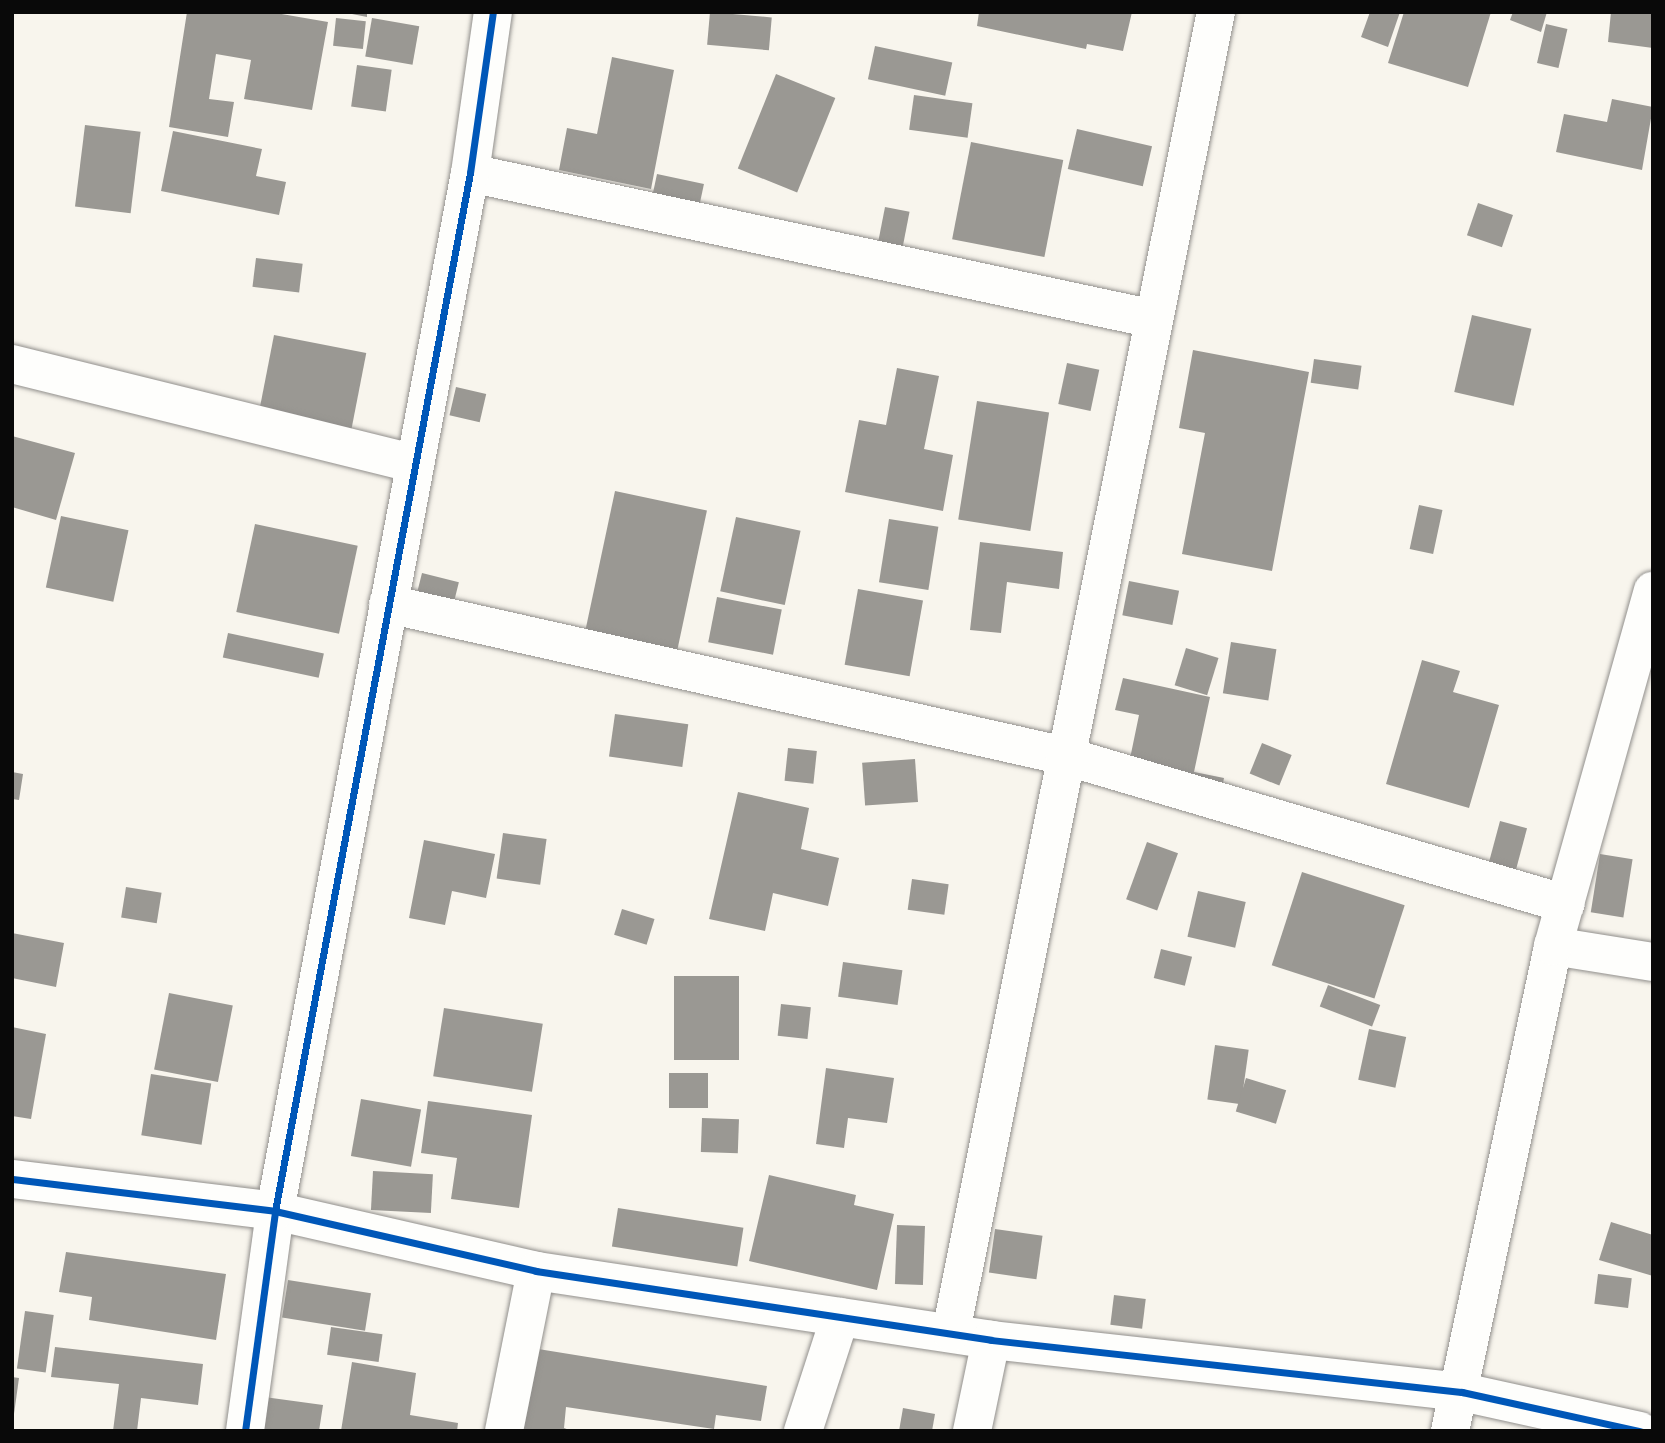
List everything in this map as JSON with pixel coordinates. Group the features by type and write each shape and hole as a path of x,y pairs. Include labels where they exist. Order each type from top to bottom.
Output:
{"street":[{"path":"245,1431 275,1212 470,173 493,12"},
{"path":"951,1332 1216,12"},
{"path":"470,173 1154,318"},
{"path":"12,364 415,464"},
{"path":"1450,1431 1462,1392 1553,946 1653,591"},
{"path":"388,604 1065,756 1566,904"},
{"path":"1553,946 1653,962"},
{"path":"12,1179 275,1212 536,1271 992,1340 1462,1392 1640,1431"},
{"path":"504,1431 536,1271"},
{"path":"803,1431 840,1317"},
{"path":"972,1431 992,1340"}],"building":[{"path":"187,12 270,12 328,22 312,110 244,99 251,60 216,54 209,99 234,102 228,137 169,127"},
{"path":"342,12 367,12 367,17"},
{"path":"710,12 772,17 769,50 707,45"},
{"path":"979,12 1132,12 1123,51 1087,44 1086,49 977,26"},
{"path":"1370,12 1400,12 1388,47 1361,37"},
{"path":"1404,12 1491,12 1468,87 1388,63"},
{"path":"1513,12 1547,12 1541,32 1510,20"},
{"path":"1611,12 1653,12 1653,48 1608,42"},
{"path":"336,18 366,21 363,49 333,46"},
{"path":"372,18 419,26 412,65 365,56"},
{"path":"1546,24 1567,29 1558,68 1537,63"},
{"path":"875,46 952,62 945,96 868,79"},
{"path":"612,57 674,70 651,189 559,170 567,128 597,134"},
{"path":"357,65 392,70 386,111 351,107"},
{"path":"776,74 835,98 797,193 738,169"},
{"path":"914,95 972,103 968,138 909,130"},
{"path":"1612,99 1653,107 1642,170 1556,152 1564,114 1607,122"},
{"path":"85,125 141,132 131,213 75,206"},
{"path":"1077,129 1152,146 1143,186 1068,169"},
{"path":"173,131 262,149 256,176 286,182 279,215 161,191"},
{"path":"971,142 1063,160 1044,257 952,239"},
{"path":"657,174 704,184 697,215 650,205"},
{"path":"1478,203 1513,215 1502,247 1467,235"},
{"path":"885,207 910,212 900,259 876,254"},
{"path":"256,258 303,264 299,293 252,287"},
{"path":"1472,315 1531,329 1514,406 1454,392"},
{"path":"274,335 366,353 349,440 257,422"},
{"path":"1193,350 1309,372 1272,571 1182,554 1205,433 1179,428"},
{"path":"1314,359 1362,366 1358,389 1311,383"},
{"path":"1067,363 1099,370 1091,411 1058,404"},
{"path":"897,368 939,376 924,449 953,455 943,511 845,492 859,420 886,425"},
{"path":"456,387 486,394 480,422 449,415"},
{"path":"977,401 1049,412 1030,531 958,520"},
{"path":"12,436 75,453 56,520 12,507"},
{"path":"615,491 707,511 675,660 583,641"},
{"path":"1419,505 1442,510 1433,554 1410,549"},
{"path":"61,516 128,530 113,602 46,587"},
{"path":"736,517 801,531 785,605 720,591"},
{"path":"889,519 938,527 928,590 879,582"},
{"path":"255,524 358,546 339,634 236,612"},
{"path":"980,542 1063,552 1059,589 1007,582 1001,633 970,630"},
{"path":"422,573 459,582 451,612 415,603"},
{"path":"1129,581 1179,591 1172,625 1122,615"},
{"path":"858,589 923,600 910,676 845,665"},
{"path":"717,597 782,610 773,655 708,642"},
{"path":"228,633 324,653 319,678 223,657"},
{"path":"1231,642 1276,649 1268,701 1223,693"},
{"path":"1186,648 1219,658 1207,695 1175,685"},
{"path":"1422,660 1460,671 1453,692 1499,705 1469,808 1386,784"},
{"path":"1123,678 1210,697 1194,772 1224,778 1220,798 1126,778 1139,715 1115,710"},
{"path":"615,714 688,724 682,767 609,757"},
{"path":"1262,743 1292,755 1279,786 1250,774"},
{"path":"788,748 817,751 813,784 785,781"},
{"path":"915,759 918,802 865,806 862,763"},
{"path":"12,772 23,774 19,800 12,799"},
{"path":"738,792 809,808 801,849 839,858 828,906 773,893 765,931 709,919"},
{"path":"1500,821 1527,828 1514,878 1487,871"},
{"path":"503,833 547,839 540,885 497,879"},
{"path":"424,840 495,854 486,898 452,891 445,925 409,918"},
{"path":"1147,842 1178,853 1157,911 1126,899"},
{"path":"1600,854 1633,859 1623,917 1591,912"},
{"path":"1302,872 1405,905 1374,999 1272,965"},
{"path":"912,879 949,884 944,915 908,910"},
{"path":"126,887 162,893 157,923 121,918"},
{"path":"1198,891 1246,902 1235,948 1187,937"},
{"path":"622,909 655,919 647,945 614,935"},
{"path":"12,933 64,943 56,987 12,978"},
{"path":"1161,949 1192,957 1185,986 1154,978"},
{"path":"843,962 902,970 898,1005 838,997"},
{"path":"674,976 739,976 739,1060 674,1060"},
{"path":"1328,985 1380,1005 1372,1027 1320,1006"},
{"path":"169,993 233,1005 218,1082 154,1070"},
{"path":"781,1004 811,1007 807,1039 778,1036"},
{"path":"444,1008 543,1024 532,1092 433,1076"},
{"path":"12,1027 46,1034 31,1119 12,1116"},
{"path":"1369,1029 1406,1037 1395,1088 1358,1080"},
{"path":"1215,1045 1249,1050 1241,1104 1207,1099"},
{"path":"826,1068 894,1078 887,1123 848,1118 844,1148 816,1144"},
{"path":"669,1073 708,1073 708,1108 669,1108"},
{"path":"151,1074 211,1084 202,1145 141,1135"},
{"path":"1246,1078 1286,1090 1276,1124 1236,1111"},
{"path":"361,1099 421,1110 411,1167 351,1156"},
{"path":"428,1101 532,1115 519,1208 451,1199 457,1158 421,1153"},
{"path":"702,1118 739,1119 738,1153 701,1152"},
{"path":"373,1171 433,1174 431,1213 371,1210"},
{"path":"769,1175 856,1195 854,1205 894,1214 877,1290 749,1261"},
{"path":"618,1208 743,1228 737,1266 612,1247"},
{"path":"1611,1222 1653,1235 1653,1276 1599,1260"},
{"path":"897,1225 925,1226 923,1285 895,1284"},
{"path":"995,1229 1043,1236 1036,1279 989,1273"},
{"path":"66,1252 226,1274 216,1340 89,1320 92,1297 59,1292"},
{"path":"1598,1274 1632,1278 1628,1308 1594,1304"},
{"path":"288,1280 371,1293 365,1331 282,1318"},
{"path":"1114,1295 1146,1299 1142,1329 1110,1325"},
{"path":"25,1311 54,1315 46,1372 17,1368"},
{"path":"331,1327 382,1334 379,1362 327,1355"},
{"path":"55,1347 203,1364 198,1405 141,1398 137,1431 113,1431 119,1384 51,1377"},
{"path":"532,1348 767,1386 761,1421 716,1415 714,1429 566,1407 564,1428 572,1431 519,1431"},
{"path":"352,1362 416,1373 410,1415 458,1423 457,1431 341,1431"},
{"path":"12,1377 19,1378 14,1414 12,1414"},
{"path":"257,1396 323,1405 319,1431 252,1431"},
{"path":"903,1408 935,1414 932,1431 899,1431"}],"cycle path":[{"path":"245,1431 275,1211 470,173 493,12"},
{"path":"12,1179 275,1211 536,1271 991,1340 1462,1392 1640,1431"}]}
